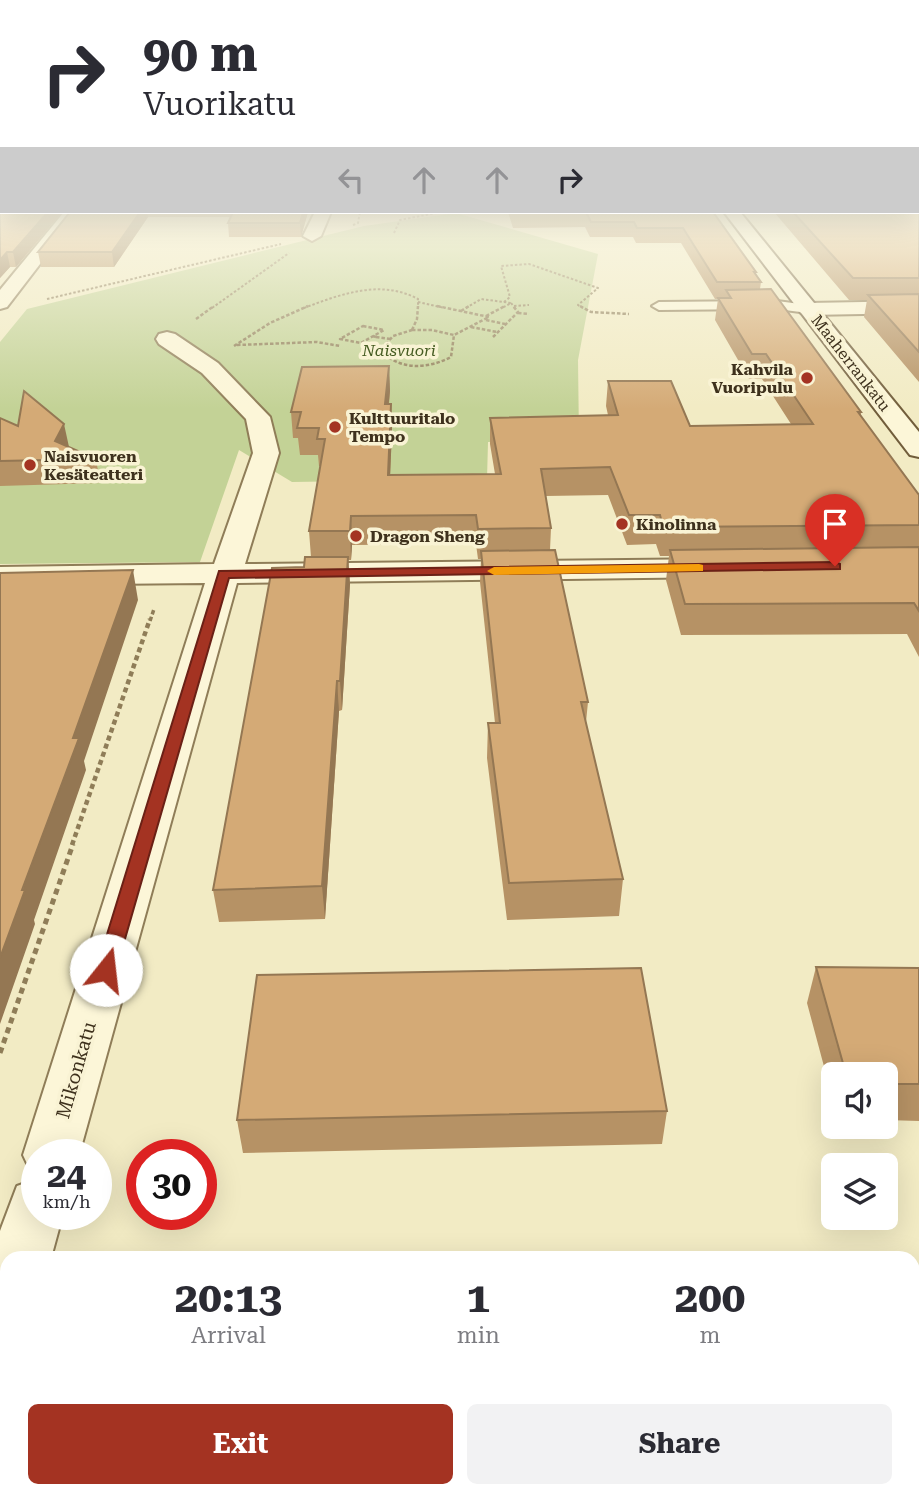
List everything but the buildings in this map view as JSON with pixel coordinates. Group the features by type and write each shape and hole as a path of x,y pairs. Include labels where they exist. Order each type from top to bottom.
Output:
{"street":[{"path":"0,303 27,269"},
{"name":"Maaherrankatu","path":"777,269 919,449"},
{"path":"808,309 919,307"},
{"name":"Mikonkatu","path":"56,1139 223,574 234,556 266,453 258,417 210,368 167,339"},
{"path":"0,576 752,568"},
{"path":"23,1251 29,1230"}],"lane":[{"path":"659,306 777,305 808,309"}],"path":[{"path":"40,300 172,269"},
{"path":"167,339 266,269"},
{"path":"502,269 510,297 505,302"},
{"path":"543,269 598,288 578,304 591,312 634,314"},
{"path":"210,368 247,335 281,318 349,293 370,289 397,290 414,295 418,302 417,318 412,330"},
{"path":"460,311 481,299 512,305 529,305"},
{"path":"418,302 506,324"},
{"path":"454,335 451,357 440,362 423,365 396,362 381,350 391,339 412,330 432,330 454,335 512,305"},
{"path":"512,305 517,313"},
{"path":"517,313 528,314"},
{"path":"493,337 517,313"},
{"path":"363,327 384,330 373,336 360,343 340,339 363,327"},
{"path":"470,327 497,332"},
{"path":"373,336 391,339"},
{"path":"236,345 317,342 339,347 349,341"},
{"path":"0,1053 158,598"}],"green space":[{"name":"Naisvuori","path":"190,269 595,269 578,360 579,439 488,442 487,479 292,482 239,450 200,562 0,564 0,342 27,309"}],"slow traffic":[{"path":"494,571 699,568"}],"place":[{"name":"Kahvila Vuoripulu","path":"807,378"},
{"name":"Kulttuuritalo Tempo","path":"335,427"},
{"name":"Naisvuoren Kesäteatteri","path":"30,465"},
{"name":"Kinolinna","path":"622,524"},
{"name":"Dragon Sheng","path":"356,536"}],"route":[{"path":"106,970 223,574 835,566"}]}
